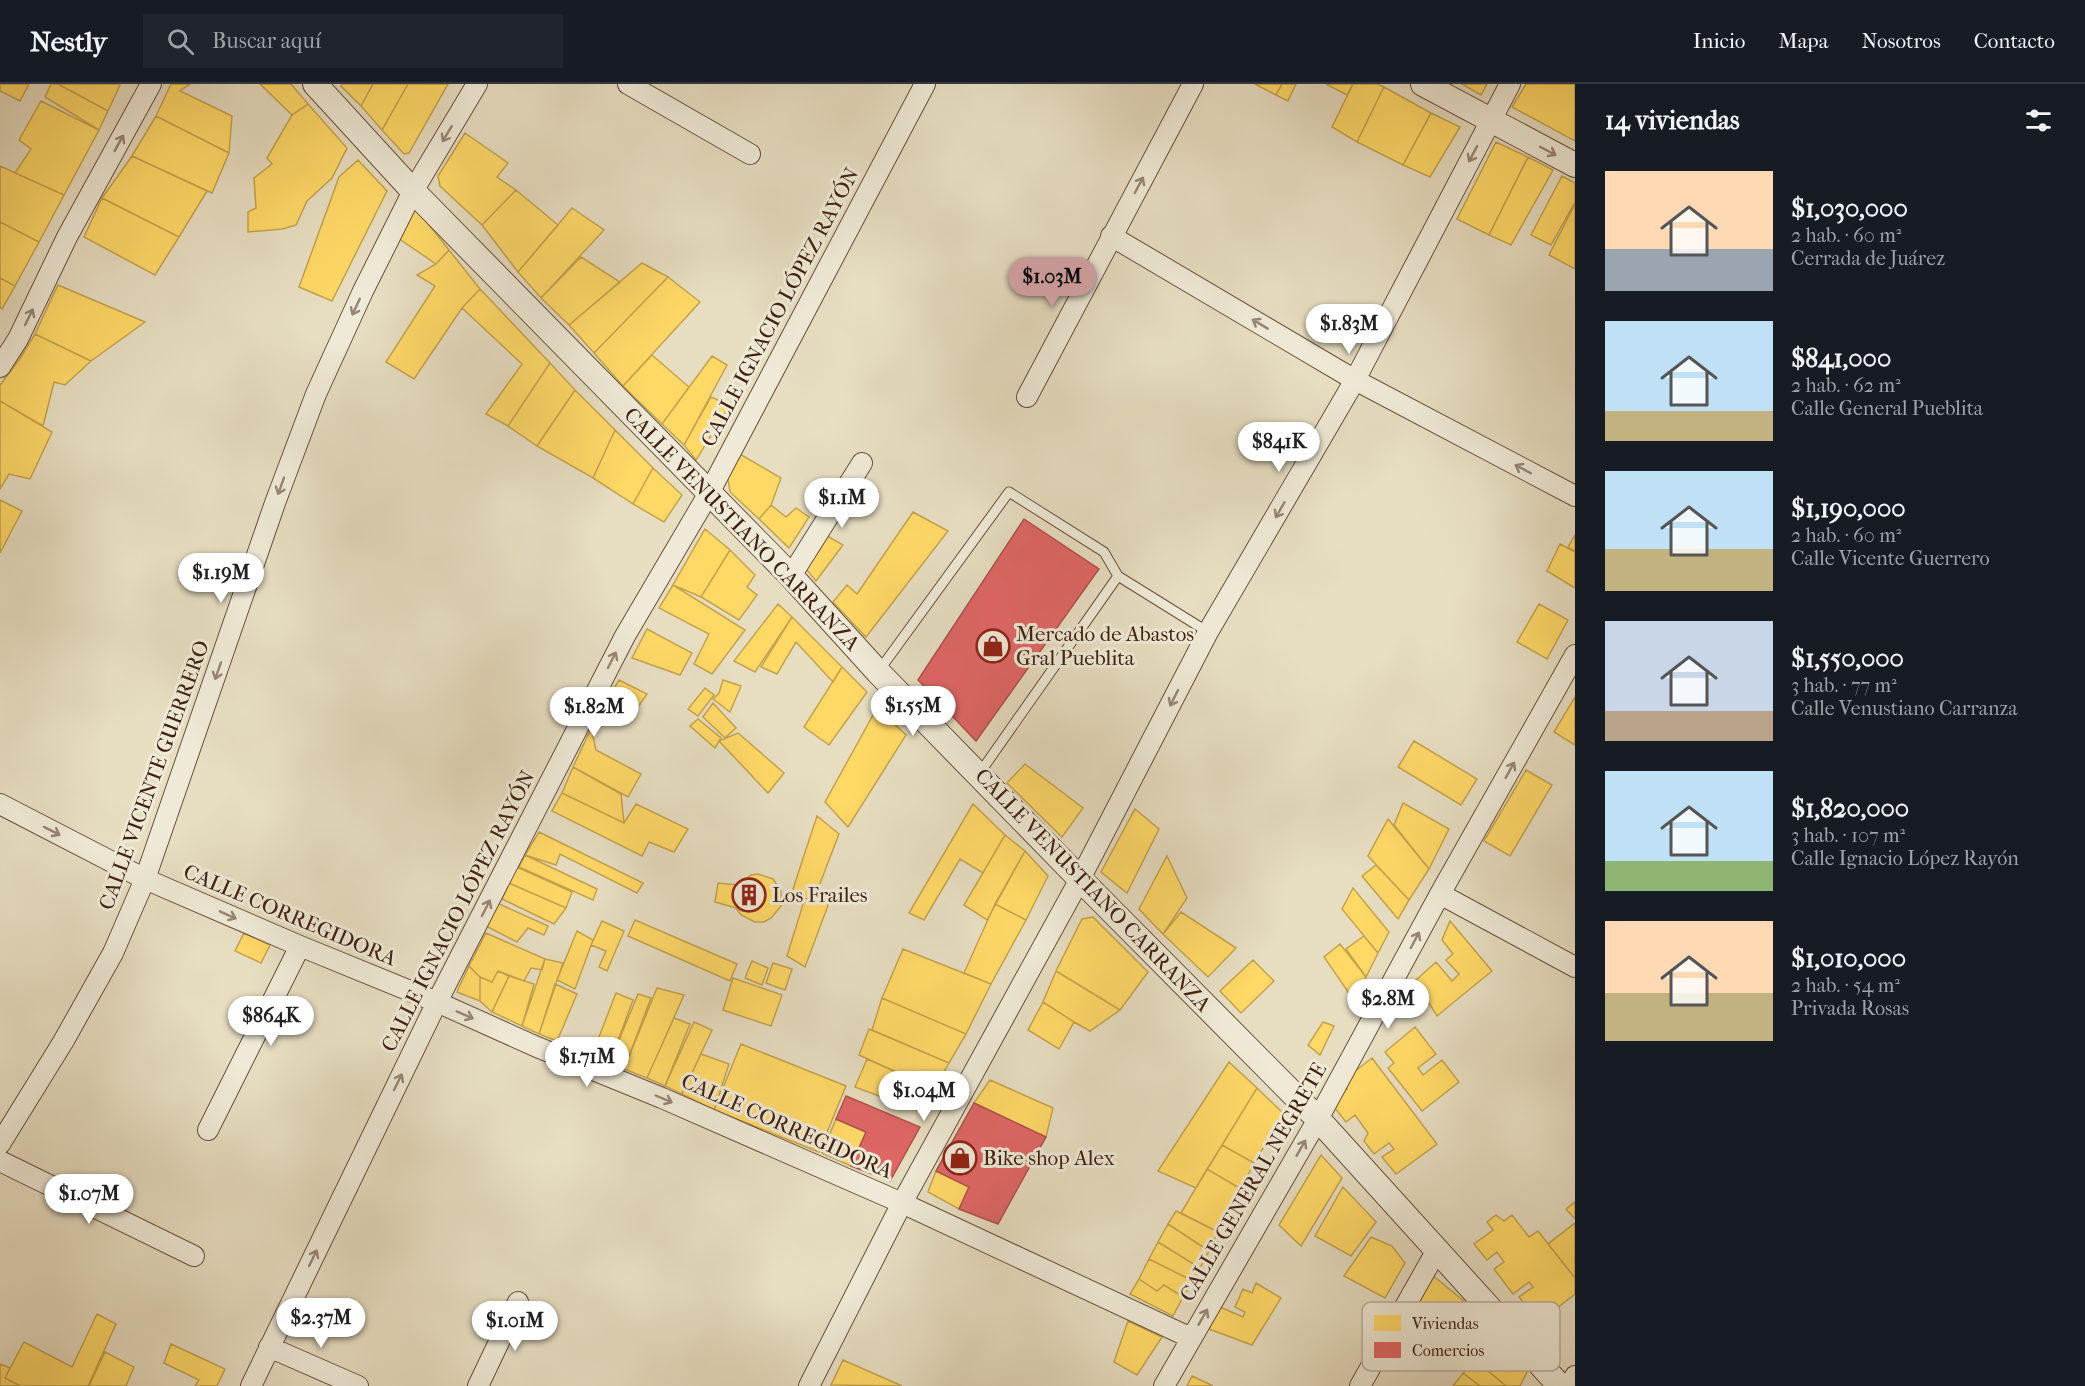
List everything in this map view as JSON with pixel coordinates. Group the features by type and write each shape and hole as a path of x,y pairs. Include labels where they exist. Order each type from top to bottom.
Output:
{"street":[{"path":"0,367 18,339 67,237 151,84"},
{"name":"CALLE VENUSTIANO CARRANZA","path":"315,84 413,191 791,576 878,672 1318,1119 1484,1302"},
{"name":"CALLE VICENTE GUERRERO","path":"0,1144 63,1042 113,954 145,879 275,503 316,394 363,291 413,191 477,84"},
{"path":"628,84 750,154"},
{"name":"CALLE IGNACIO LÓPEZ RAYÓN","path":"250,1386 437,1002 625,636 709,493 925,84"},
{"path":"1027,397 1193,84"},
{"path":"1423,84 1575,165"},
{"path":"809,1386 902,1203 1080,879 1208,632 1355,380 1510,84"},
{"path":"1111,236 1355,380 1575,496"},
{"path":"791,576 862,463"},
{"name":"CALLE GENERAL NEGRETE","path":"1164,1386 1318,1119 1440,894 1575,655"},
{"name":"CALLE CORREGIDORA","path":"0,804 145,879 437,1002 902,1203 1191,1338"},
{"path":"1440,894 1575,967"},
{"path":"208,1130 300,946"},
{"path":"0,1161 194,1256"},
{"path":"1408,1302 1437,1250"},
{"path":"478,1386 518,1302"},
{"path":"269,1347 358,1386"},
{"path":"1360,1386 1368,1371"},
{"name":"CALLE VENUSTIANO CARRANZA","path":"1551,1371 1570,1381"}],"lane":[{"path":"878,672 1008,492 1104,552 1118,576 1208,632"},
{"path":"979,774 1118,576"}],"building: Viviendas":[{"path":"0,84 29,84 20,101 0,91"},
{"path":"51,84 58,84 108,111 99,130 45,97"},
{"path":"58,84 119,84 120,85 108,111"},
{"path":"171,84 190,84 180,91 232,116 229,153 156,116"},
{"path":"260,84 291,84 308,104 292,115"},
{"path":"342,84 373,84 361,106 341,86"},
{"path":"373,84 408,84 382,130 361,106"},
{"path":"408,84 448,84 409,153 404,154 382,130"},
{"path":"1255,84 1282,84 1276,95"},
{"path":"1282,84 1296,84 1288,101 1276,95"},
{"path":"1326,84 1353,84 1347,95"},
{"path":"1353,84 1377,84 1384,87 1357,142 1332,127"},
{"path":"1462,84 1487,84 1481,95"},
{"path":"1526,84 1575,84 1575,141 1512,107"},
{"path":"1384,87 1431,113 1403,165 1357,142"},
{"path":"41,101 99,130 64,195 15,173 31,149 19,140"},
{"path":"308,104 347,148 332,178 307,201 296,225 282,229 248,232 248,212 256,208 254,178 272,164 267,158 292,115"},
{"path":"1431,113 1460,127 1430,177 1403,165"},
{"path":"156,116 229,153 212,193 132,156"},
{"path":"465,133 508,163 497,177 516,190 482,225 440,186 438,176"},
{"path":"1496,142 1528,157 1489,235 1457,219"},
{"path":"132,156 207,191 179,237 102,198"},
{"path":"1528,157 1553,170 1511,245 1489,235"},
{"path":"358,160 387,191 332,301 299,287 339,177"},
{"path":"0,166 64,195 39,242 0,222"},
{"path":"1562,176 1575,183 1575,202 1551,245 1531,235"},
{"path":"516,190 558,225 518,272 482,225"},
{"path":"102,198 179,237 155,275 84,237"},
{"path":"1575,204 1575,269 1549,255"},
{"path":"572,208 604,230 541,298 518,272"},
{"path":"417,210 449,250 436,264 398,238 412,211"},
{"path":"0,222 39,242 15,286 0,278"},
{"path":"449,250 480,289 462,308 414,379 386,362 435,286 417,275 436,264"},
{"path":"581,257 620,282 569,325 541,298"},
{"path":"642,263 668,277 594,353 569,325"},
{"path":"668,277 700,302 623,386 594,353"},
{"path":"0,278 15,286 2,309 0,307"},
{"path":"58,285 145,322 91,361 35,334"},
{"path":"480,289 550,363 508,426 486,414 522,364 462,308"},
{"path":"35,334 91,361 65,385 54,382 43,426 0,401 0,385"},
{"path":"652,355 689,387 662,424 623,386"},
{"path":"712,356 727,365 684,445 662,424"},
{"path":"550,363 575,390 537,446 508,426"},
{"path":"575,390 615,430 593,478 537,446"},
{"path":"711,397 730,405 696,460 684,445"},
{"path":"0,401 52,432 30,479 9,474 0,489"},
{"path":"615,430 653,468 633,504 593,478"},
{"path":"738,453 781,478 771,505 759,519 730,492 727,472"},
{"path":"653,468 682,495 664,522 633,504"},
{"path":"0,500 22,511 0,553"},
{"path":"771,505 786,517 796,508 809,517 789,548 759,519"},
{"path":"913,512 948,531 866,637 833,602 847,585 857,594"},
{"path":"705,529 730,550 701,597 673,585"},
{"path":"824,534 843,545 816,581 802,564"},
{"path":"1575,535 1575,551 1568,547"},
{"path":"1560,544 1575,552 1575,588 1547,571"},
{"path":"730,550 755,575 747,587 757,595 739,620 701,597"},
{"path":"673,585 745,630 712,674 694,664 709,634 659,608"},
{"path":"778,604 792,617 755,672 734,661"},
{"path":"1539,604 1568,620 1547,659 1517,642"},
{"path":"792,617 842,667 833,682 796,642 777,674 761,667"},
{"path":"647,629 692,653 680,675 632,658"},
{"path":"842,667 867,692 829,745 804,727"},
{"path":"619,680 647,694 631,717 611,708 606,717 599,713"},
{"path":"723,680 741,686 730,712 713,699 719,693"},
{"path":"705,688 714,695 698,716 688,709"},
{"path":"1575,697 1575,745 1554,732"},
{"path":"713,703 736,728 725,738 703,717"},
{"path":"877,708 906,735 848,827 825,802"},
{"path":"698,719 721,738 715,748 690,726"},
{"path":"592,731 596,750 641,774 628,797 573,767"},
{"path":"738,733 784,773 768,793 719,741"},
{"path":"1414,741 1477,779 1461,805 1398,767"},
{"path":"1025,764 1083,808 1062,837 1007,783"},
{"path":"573,767 621,794 624,823 562,793"},
{"path":"1526,770 1552,785 1510,856 1484,841"},
{"path":"562,793 624,823 636,804 688,829 674,852 649,842 642,856 552,811"},
{"path":"1403,803 1449,829 1429,869 1394,825"},
{"path":"973,804 1005,835 983,873 960,859 924,920 909,913"},
{"path":"1135,809 1159,829 1127,893 1101,872"},
{"path":"817,816 839,834 813,902 792,892"},
{"path":"1388,819 1429,869 1409,900 1368,856"},
{"path":"539,832 643,883 637,893 560,854 556,865 525,855"},
{"path":"1005,835 1025,851 987,920 964,905"},
{"path":"1025,851 1048,876 1026,920 995,904"},
{"path":"525,855 597,889 593,900 519,867"},
{"path":"1167,856 1187,898 1163,934 1139,909"},
{"path":"1376,865 1409,900 1398,919 1362,876"},
{"path":"517,867 572,892 566,908 509,883"},
{"name":"Los Frailes","path":"758,874 773,879 781,891 781,906 771,918 764,922 755,922 741,915 736,908 715,902 718,883 738,885 751,875"},
{"path":"509,883 566,908 554,924 502,899"},
{"path":"1353,888 1389,932 1378,953 1342,909"},
{"path":"817,892 830,900 805,967 787,956 805,898 813,902"},
{"path":"497,903 548,926 544,935 528,928 517,942 484,925"},
{"path":"995,904 1026,920 991,984 964,973"},
{"path":"1181,912 1236,948 1208,977 1163,934"},
{"path":"1093,917 1148,972 1120,1010 1056,971 1082,919"},
{"path":"635,920 737,964 730,981 628,936"},
{"path":"602,921 624,931 607,971 599,967 606,951 591,945"},
{"path":"1450,921 1492,971 1437,1016 1415,981 1436,962 1452,981 1459,974 1446,960 1453,954 1442,940"},
{"path":"577,931 593,940 575,989 557,980"},
{"path":"244,933 270,945 261,963 235,951"},
{"path":"486,933 545,959 542,970 531,968 524,981 498,971 492,982 480,977 469,966"},
{"path":"1364,936 1378,953 1366,977 1346,949"},
{"path":"1340,944 1366,977 1353,999 1324,957"},
{"path":"903,949 991,984 966,1034 882,998"},
{"path":"545,959 563,963 539,1034 522,1026"},
{"path":"1253,960 1274,981 1241,1013 1220,991"},
{"path":"752,961 768,968 762,985 745,978"},
{"path":"773,963 792,969 785,990 766,983"},
{"path":"469,966 480,977 480,1001 457,992"},
{"path":"498,971 509,976 492,1012 480,1001 480,977 492,982"},
{"path":"1056,971 1120,1010 1090,1031 1074,1022 1043,1002"},
{"path":"509,976 534,984 522,1026 492,1012"},
{"path":"733,978 782,995 771,1026 723,1010"},
{"path":"555,984 577,994 557,1041 539,1034"},
{"path":"657,988 684,995 647,1078 624,1069"},
{"path":"616,993 633,1000 610,1062 592,1055"},
{"path":"638,994 651,998 624,1069 610,1062"},
{"path":"882,998 966,1034 949,1063 872,1030"},
{"path":"1043,1002 1074,1022 1059,1049 1028,1030"},
{"path":"674,1018 690,1024 665,1086 647,1078"},
{"path":"694,1022 712,1030 682,1094 665,1086"},
{"path":"1323,1022 1334,1026 1320,1055 1308,1045"},
{"path":"1415,1027 1436,1054 1418,1068 1423,1075 1442,1060 1459,1082 1422,1111 1388,1068 1394,1063 1385,1052"},
{"path":"869,1029 949,1063 934,1089 859,1055"},
{"path":"741,1044 846,1086 819,1152 714,1110"},
{"path":"701,1054 729,1064 714,1110 682,1094"},
{"path":"1372,1058 1437,1144 1396,1174 1382,1157 1394,1149 1389,1143 1374,1154 1364,1141 1368,1133 1355,1115 1346,1122 1330,1102 1347,1089 1341,1082"},
{"path":"867,1059 934,1089 922,1112 855,1087"},
{"path":"1229,1062 1257,1088 1196,1188 1158,1171"},
{"path":"990,1080 1053,1108 1046,1137 974,1103"},
{"path":"1257,1088 1284,1114 1254,1163 1222,1145"},
{"path":"836,1119 866,1132 851,1166 822,1153"},
{"path":"1222,1145 1254,1163 1241,1189 1207,1169"},
{"path":"1321,1155 1342,1178 1301,1246 1279,1225"},
{"path":"1207,1169 1241,1189 1218,1232 1181,1213"},
{"path":"936,1171 969,1187 959,1209 928,1192"},
{"path":"1343,1187 1376,1222 1351,1256 1315,1236"},
{"path":"1575,1202 1575,1219 1566,1209"},
{"path":"1176,1211 1218,1232 1209,1251 1168,1224"},
{"path":"1496,1215 1504,1221 1512,1215 1529,1237 1538,1231 1575,1278 1575,1294 1560,1306 1560,1302 1523,1302 1519,1297 1533,1287 1529,1282 1513,1294 1494,1269 1504,1262 1497,1252 1487,1260 1474,1244 1493,1230 1487,1222"},
{"path":"1575,1223 1575,1278 1548,1244"},
{"path":"1168,1224 1209,1251 1200,1268 1158,1242"},
{"path":"1371,1237 1392,1246 1405,1263 1385,1298 1344,1276"},
{"path":"1158,1242 1200,1268 1193,1281 1149,1259"},
{"path":"1149,1259 1193,1281 1183,1297 1164,1285 1157,1291 1139,1279"},
{"path":"1431,1274 1465,1302 1414,1302"},
{"path":"1139,1279 1157,1291 1164,1285 1183,1297 1173,1316 1130,1294"},
{"path":"1256,1283 1281,1298 1252,1345 1209,1329 1220,1307 1243,1317 1245,1312 1235,1307 1243,1289 1252,1293"},
{"path":"97,1314 116,1324 88,1386 20,1386 5,1378 24,1342 72,1367"},
{"path":"1128,1321 1162,1337 1137,1375 1114,1362"},
{"path":"171,1344 225,1369 217,1386 195,1386 199,1380 164,1363"},
{"path":"105,1352 134,1367 126,1386 89,1386"},
{"path":"843,1360 902,1386 831,1385"},
{"path":"0,1364 10,1368 5,1378 20,1386 0,1386"},
{"path":"1488,1371 1528,1371 1520,1386 1506,1386"},
{"path":"1488,1371 1506,1386 1480,1386 1463,1373"},
{"path":"1463,1373 1480,1386 1453,1386"},
{"path":"1192,1376 1213,1386 1187,1386"}],"building: Comercios":[{"path":"1024,519 1099,569 976,741 918,680"},
{"path":"846,1096 920,1127 890,1181 851,1166 866,1132 836,1119"},
{"path":"974,1103 1046,1137 998,1224 959,1209 969,1187 936,1171"}],"place":[{"name":"Mercado de Abastos Gral Pueblita","path":"993,646"},
{"name":"Los Frailes","path":"749,895"},
{"name":"Bike shop Alex","path":"960,1158"}]}
